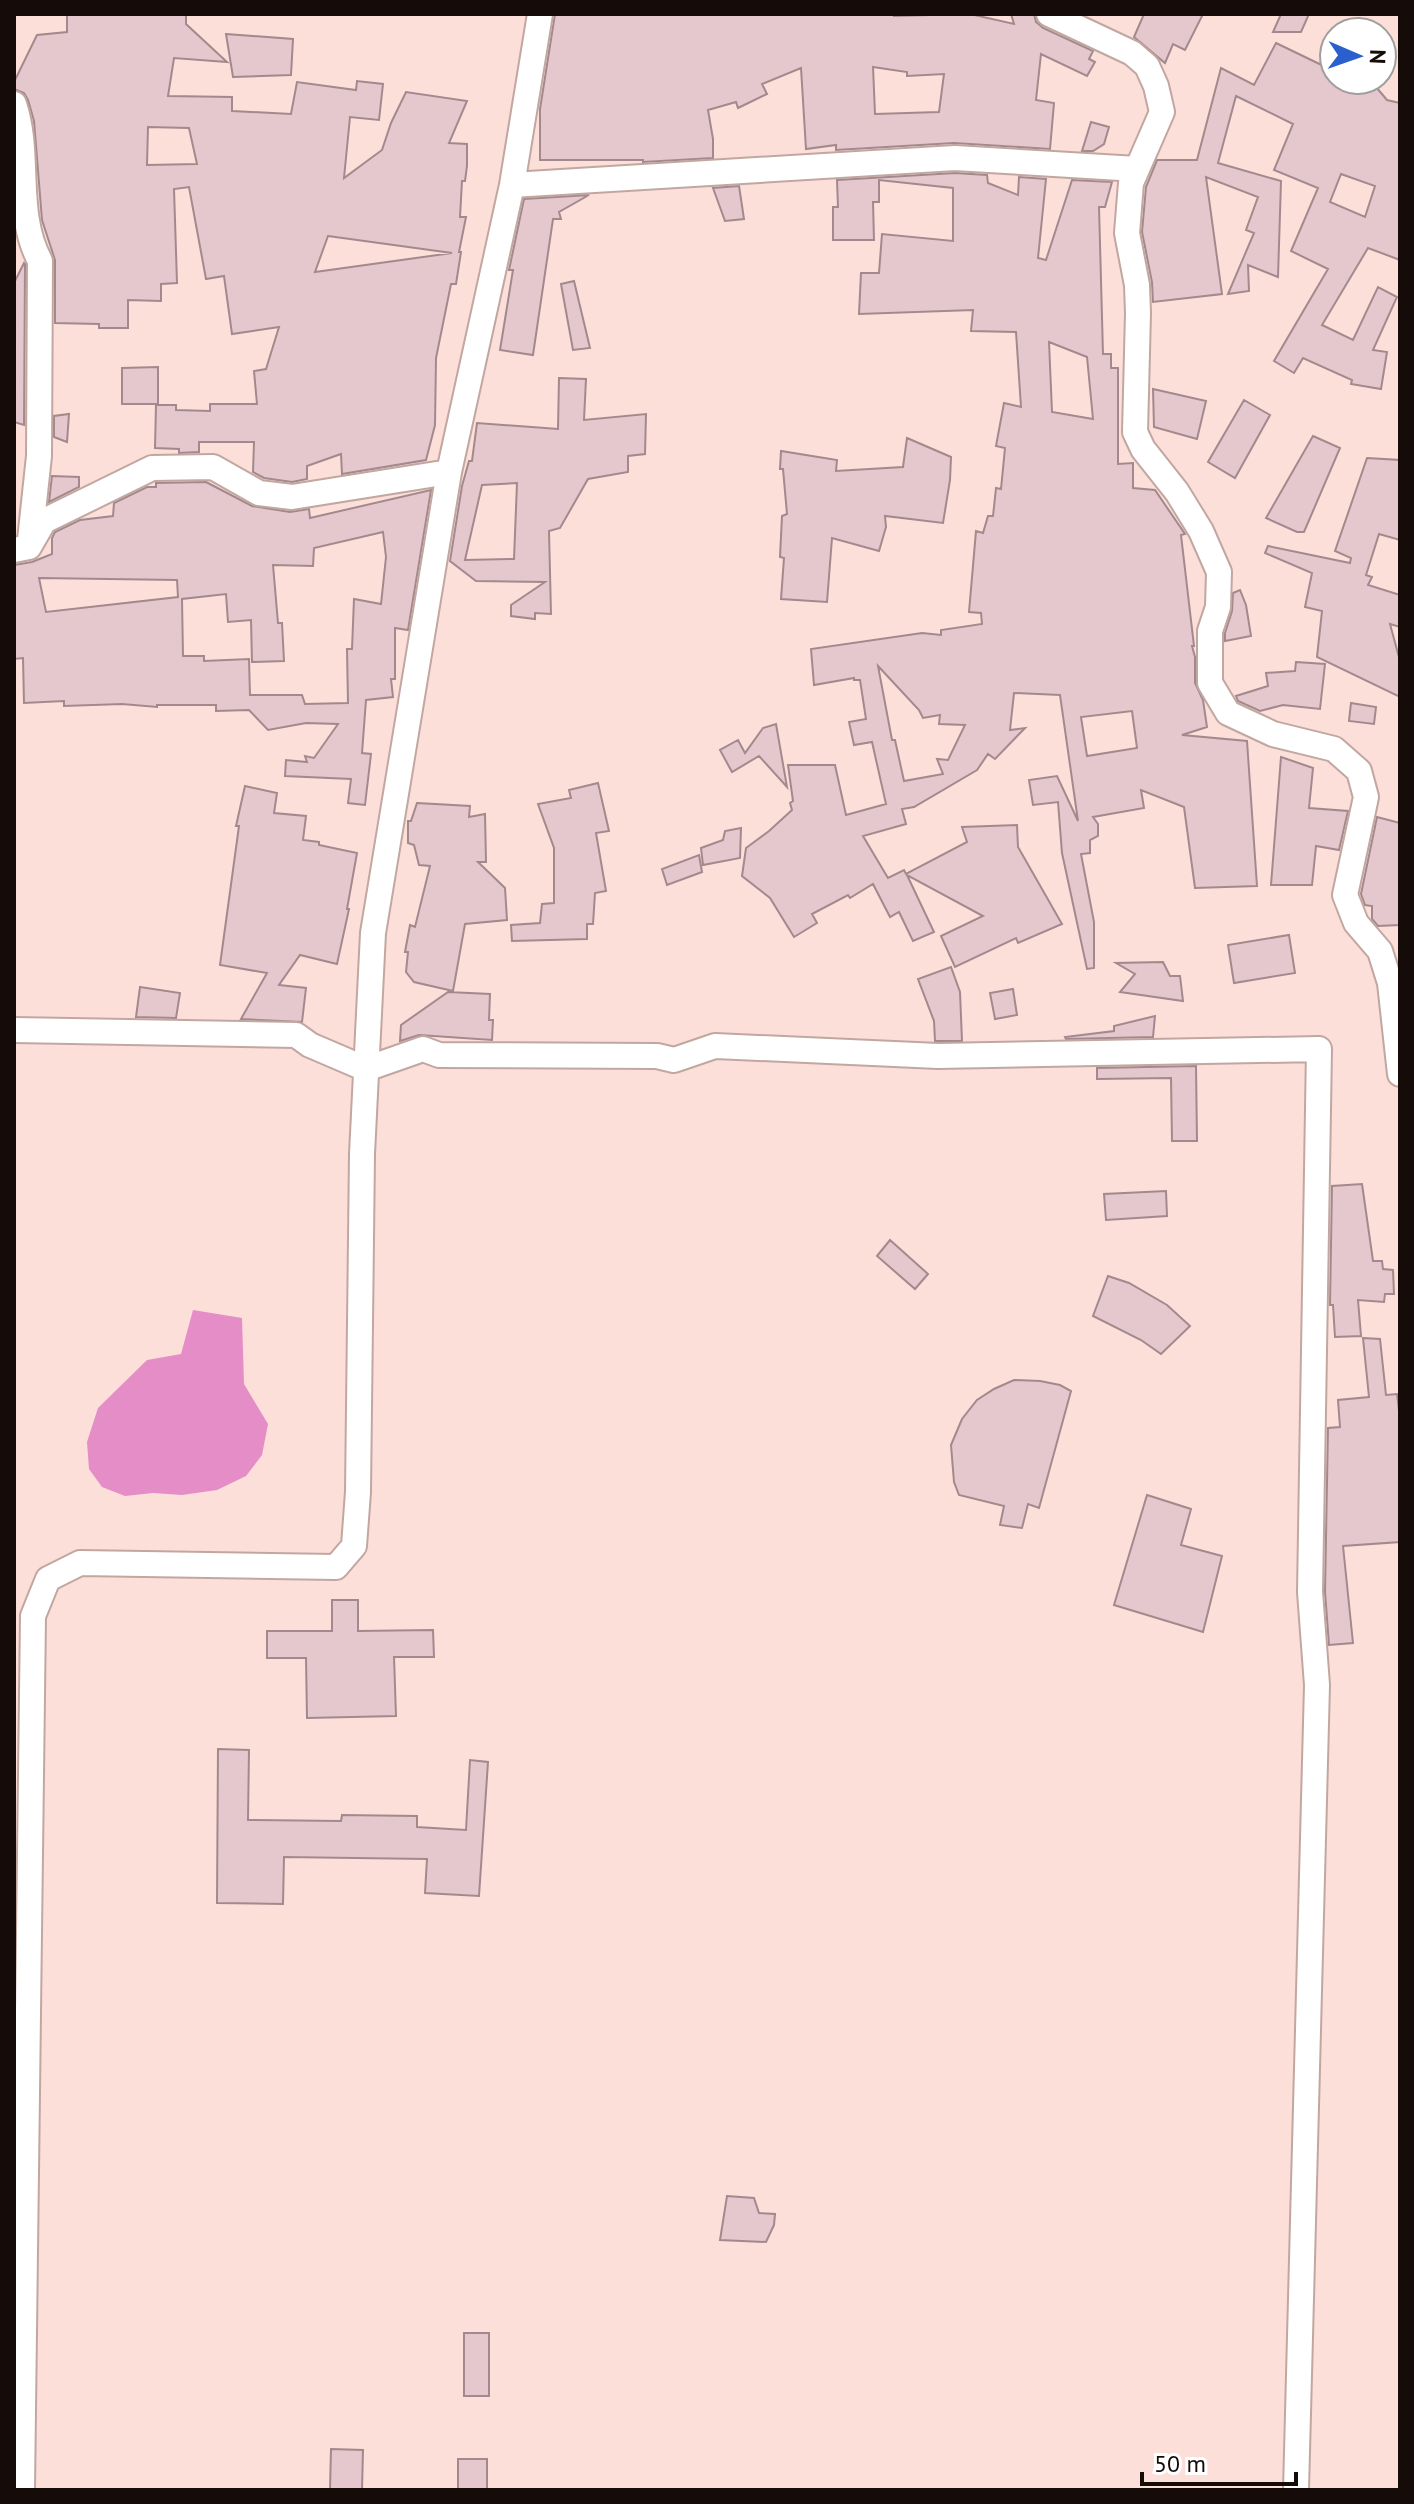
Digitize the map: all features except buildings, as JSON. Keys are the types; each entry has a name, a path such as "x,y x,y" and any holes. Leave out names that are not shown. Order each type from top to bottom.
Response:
{"street":[{"path":"22,2490 33,1616 48,1579 80,1563 336,1567 354,1546 358,1492 362,1154 373,933 449,472 512,185 540,14"},
{"path":"1049,14 1132,53 1147,66 1156,86 1162,112 1131,183 1127,233 1137,285 1135,432 1143,449 1177,492 1201,531 1219,572 1218,607 1210,631 1210,683 1228,713 1273,734 1334,749 1359,771 1366,797 1345,895 1356,923 1380,951 1387,972 1400,1074"},
{"path":"14,104 21,124 24,191 31,243 40,261 39,456 22,548"},
{"path":"512,185 955,158 1137,169"},
{"path":"22,548 44,521 152,468 213,467 259,493 292,497 449,472"},
{"path":"14,1030 296,1035 310,1045 366,1069 423,1049 439,1055 657,1056 674,1060 715,1046 938,1056 1319,1049 1310,1592 1317,1685 1296,2490"}],"shaded area":[{"path":"193,1310 242,1318 244,1384 268,1424 262,1455 246,1476 217,1490 182,1495 153,1493 125,1496 102,1487 89,1469 87,1442 98,1408 147,1360 181,1354"}]}
